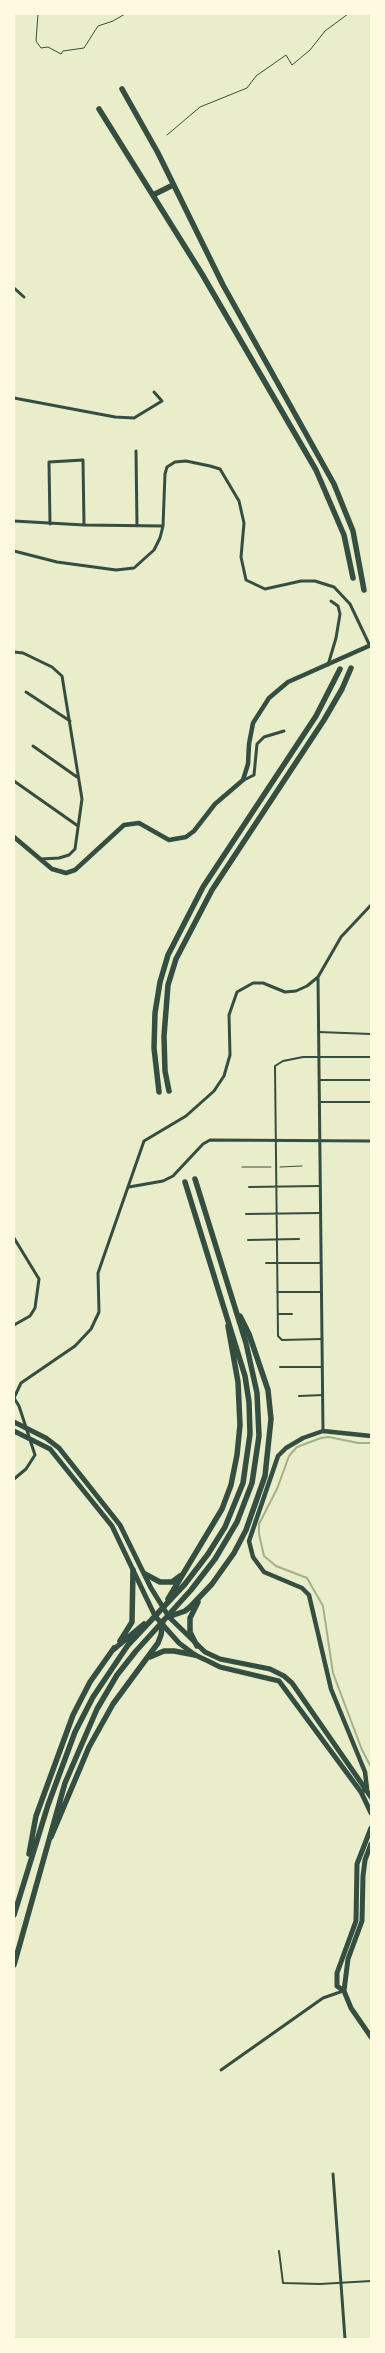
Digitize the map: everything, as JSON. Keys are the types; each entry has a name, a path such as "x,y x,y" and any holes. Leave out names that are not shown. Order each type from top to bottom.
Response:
{"highway":[{"path":"122,89 213,265 334,484 353,531 364,590"},
{"path":"100,109 202,274 326,489 344,535 353,578"},
{"path":"153,195 173,185"},
{"path":"169,1091 165,1071 164,1036 168,985 176,959 212,890 324,720 342,689 351,668"},
{"path":"159,1092 154,1035 160,982 168,955 203,887 316,716 340,669"},
{"path":"14,1965 64,1783 91,1723 117,1675 191,1590 215,1559 237,1522 248,1495 259,1436 257,1393 246,1343 195,1179"},
{"path":"14,1915 48,1804 75,1732 110,1669 128,1646 185,1584 208,1554 224,1527 243,1483 250,1434 249,1402 245,1376 185,1182"},
{"path":"198,1646 190,1632 190,1618 197,1603 212,1584 246,1530 265,1476 271,1419 268,1390 249,1334 232,1301"},
{"path":"45,1851 89,1747 113,1704 150,1657 161,1635 163,1626 162,1608 222,1509 231,1485 237,1456 240,1425 238,1382 224,1306"},
{"path":"145,1574 152,1579 172,1582 182,1574 190,1562"},
{"path":"24,1878 36,1816 73,1715 90,1682 127,1632 132,1622 133,1570"},
{"path":"113,1650 155,1616 169,1618 185,1612 212,1584"},
{"path":"150,1657 174,1651 195,1655"}],"main road":[{"path":"14,1422 46,1438 59,1448 120,1525 162,1608 169,1618 198,1646 220,1659 270,1670 284,1676 292,1683 369,1789 371,1797"},
{"path":"14,1431 50,1449 112,1526 155,1616 163,1626 195,1655 220,1667 279,1681 361,1792 371,1813"},
{"path":"344,1991 337,1986 337,1973 356,1921 357,1864 371,1828"},
{"path":"371,1844 365,1860 363,1876 362,1921 348,1959 344,1991 351,2008 371,2037"}],"street":[{"path":"14,288 24,297"},
{"path":"14,398 115,417 134,418 162,401 154,392"},
{"path":"136,451 137,526"},
{"path":"50,524 49,462 83,460 84,525"},
{"path":"14,551 57,562 116,570 134,568 154,550 163,526 165,474 167,467 175,462 186,461 220,469 239,501 242,513 244,523 241,557 246,580 265,589 301,581 315,581 334,587 350,604 371,646 288,682 276,691 263,705 252,728 248,764 243,780"},
{"path":"14,521 50,524 163,526"},
{"path":"328,665 336,638 340,614 338,606 331,601"},
{"path":"14,652 23,653 52,668 62,676 71,722 82,799 75,849 69,855 40,860"},
{"path":"26,692 71,722"},
{"path":"14,837 52,869 66,873 75,870 119,829 131,823 145,825 169,840 186,836 194,831 215,804 243,780 254,775 257,744 264,737 284,731"},
{"path":"33,746 78,778"},
{"path":"14,781 78,826"},
{"path":"14,1479 33,1461 34,1448 20,1406 14,1398 21,1383 75,1346 91,1329 99,1312 98,1273 144,1141 186,1116 214,1091 224,1076 230,1055 229,1015 237,992 247,985 260,982 280,991 296,992 307,986 318,977 341,937 371,905"},
{"path":"318,977 323,1431"},
{"path":"129,1187 163,1181 172,1176 203,1144 210,1140 371,1141"},
{"path":"14,1238 39,1279 35,1308 30,1316 14,1325"},
{"path":"361,1792 369,1789 365,1772 332,1690 309,1595 302,1588 264,1572 257,1565 250,1549 250,1534 270,1486 278,1456 292,1443 323,1431 371,1436"},
{"path":"221,2070 323,1998 344,1991"},
{"path":"333,2174 345,2339"}],"lane":[{"path":"319,1032 371,1034"},
{"path":"322,1339 279,1338 276,1240 275,1066 284,1060 302,1057 371,1057"},
{"path":"319,1080 371,1080"},
{"path":"319,1102 371,1102"},
{"path":"250,1187 320,1186"},
{"path":"246,1214 320,1213"},
{"path":"248,1240 299,1240"},
{"path":"266,1263 321,1263"},
{"path":"277,1292 321,1292"},
{"path":"278,1314 292,1314"},
{"path":"280,1367 322,1367"},
{"path":"300,1396 322,1395"},
{"path":"279,2251 283,2282 341,2283 371,2281"}],"path":[{"path":"38,14 36,41 41,48 48,47 61,54 63,51 84,48 98,26 113,21 125,14"},
{"path":"167,135 200,107 247,88 256,76 286,55 292,65 310,50 325,31 348,14"}],"waterway":[{"path":"371,1443 358,1443 329,1437 297,1447 289,1456 277,1489 259,1524 259,1534 264,1556 276,1566 307,1578 323,1606 333,1673 362,1750 371,1767"}]}
